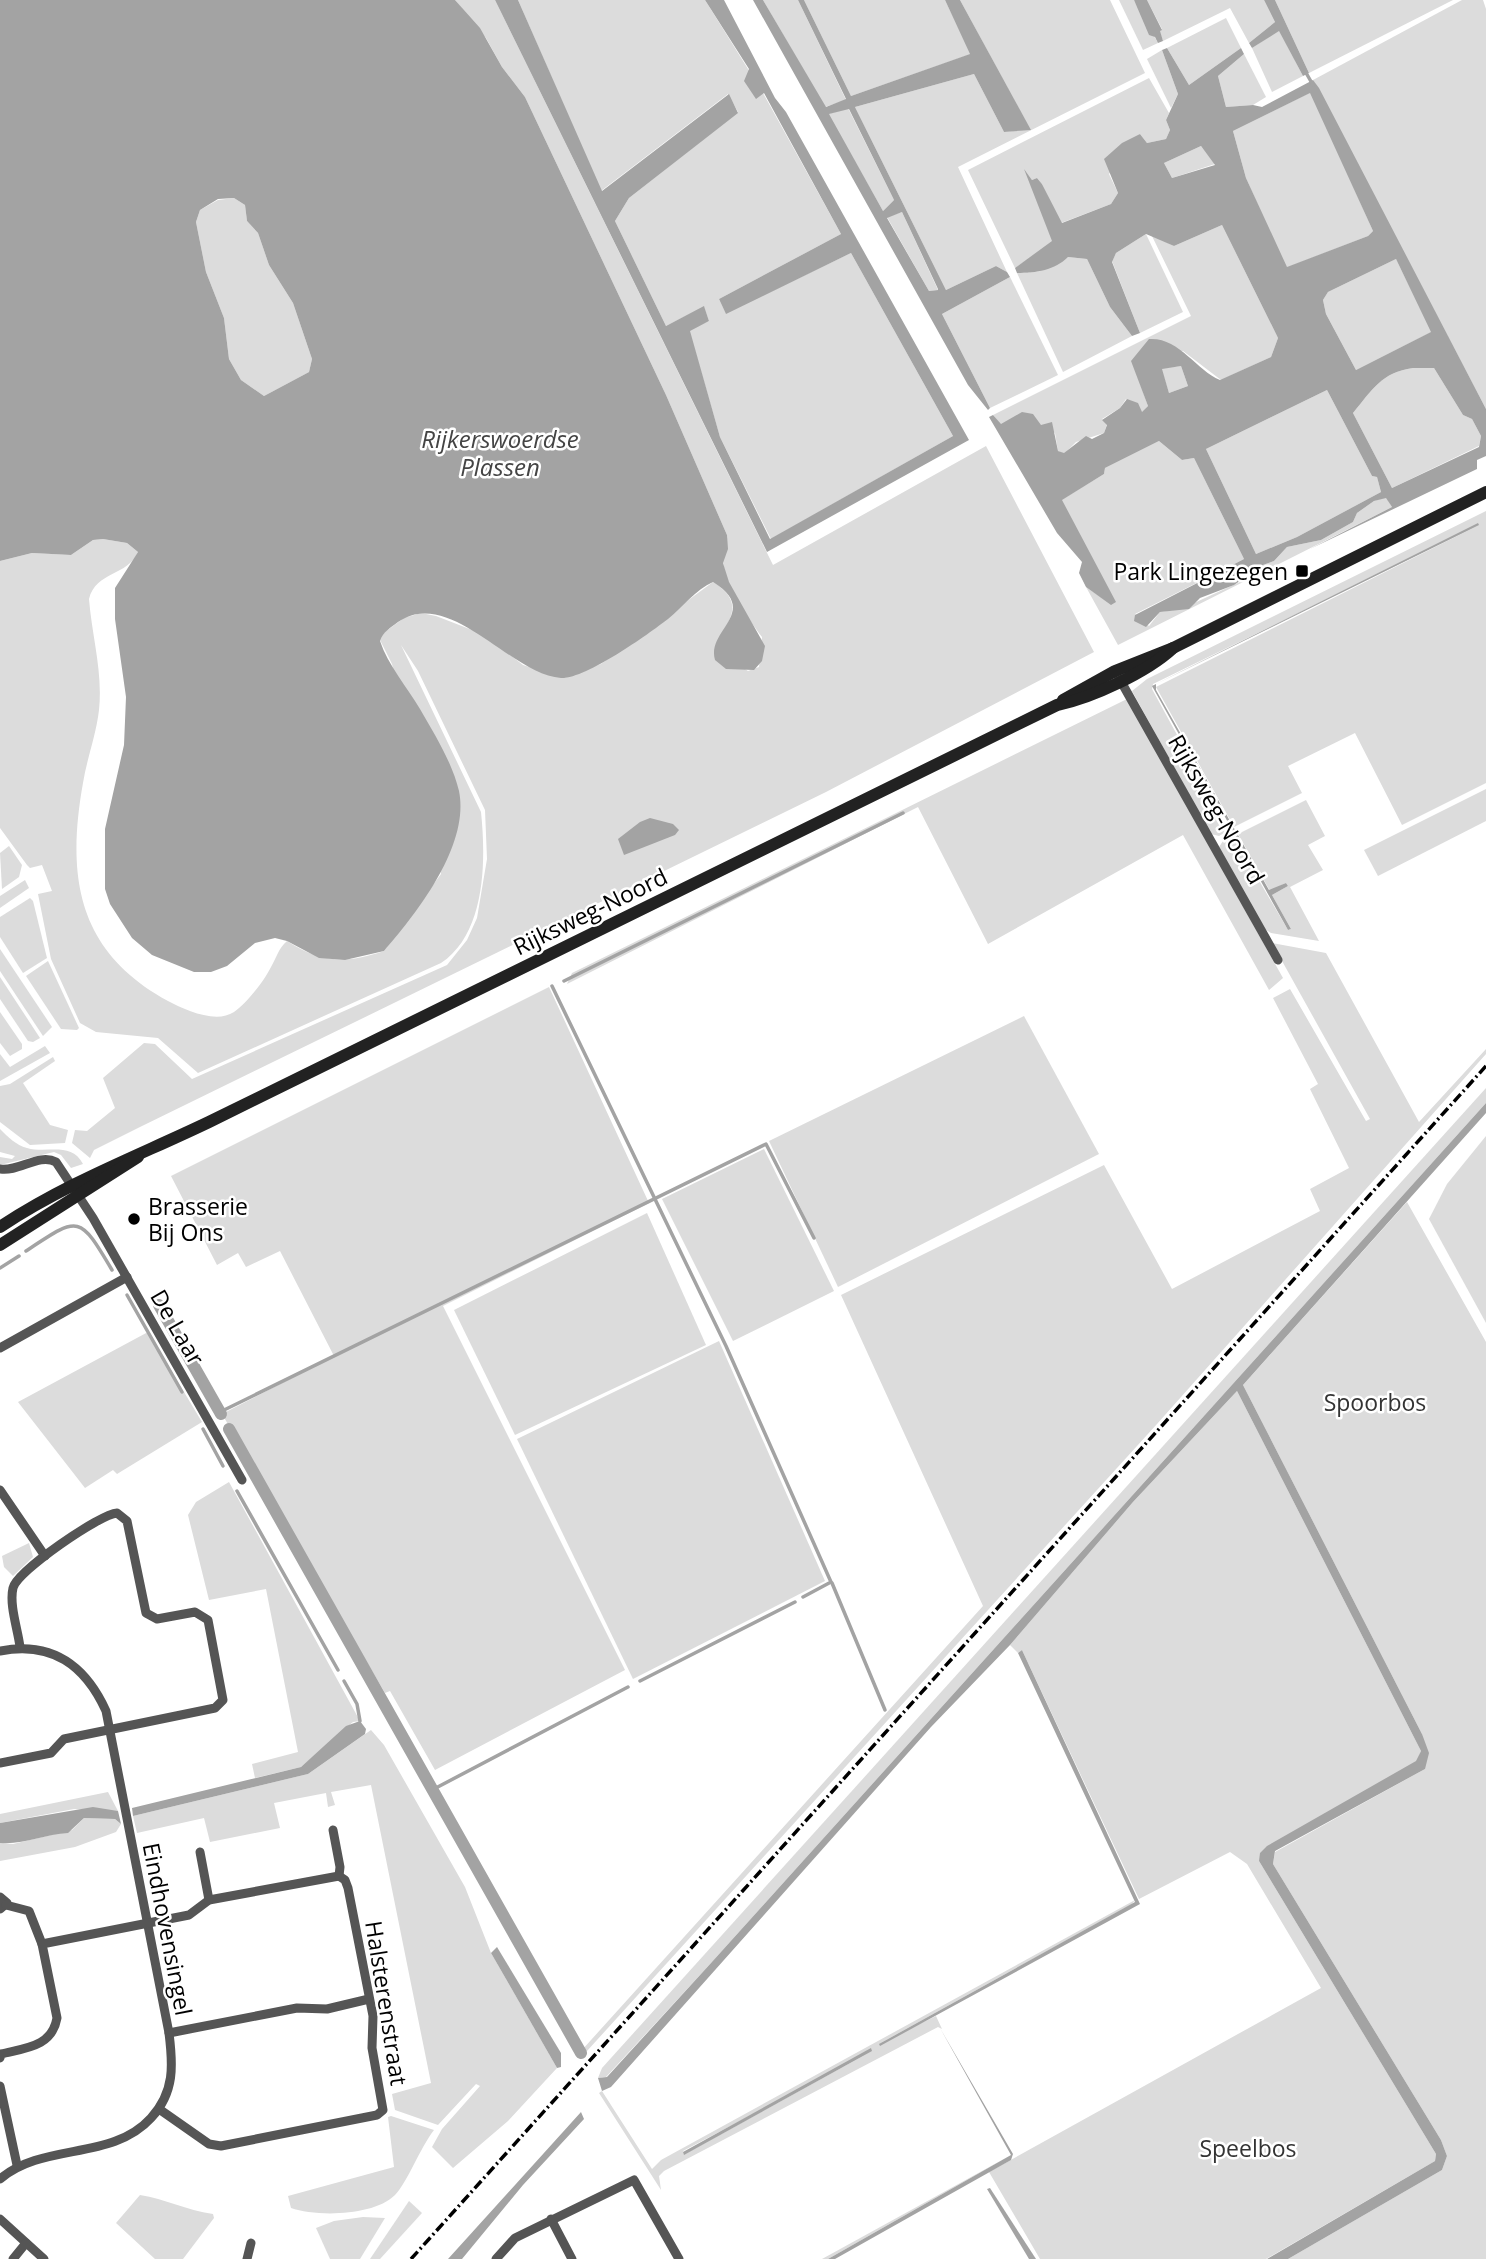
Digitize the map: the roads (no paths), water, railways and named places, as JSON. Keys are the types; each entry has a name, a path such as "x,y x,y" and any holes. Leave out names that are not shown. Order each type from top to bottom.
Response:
{"main road":[{"name":"Rijksweg-Noord","path":"73,1190 122,1159 141,1155 1057,705 1072,702 1117,675 1163,657 1173,648 1486,492"},
{"path":"0,1227 73,1190"},
{"path":"0,1245 73,1190"}],"street":[{"name":"Rijksweg-Noord","path":"1117,675 1278,960"},
{"name":"De Laar","path":"0,1169 8,1171 52,1159 127,1277 242,1480"},
{"path":"0,1348 127,1277"},
{"path":"0,1490 45,1556"},
{"path":"0,1763 51,1752 65,1739 219,1705 223,1697 208,1620 195,1612 157,1619 146,1613 127,1521 120,1514 113,1513 45,1556 18,1577 13,1588 20,1647"},
{"name":"Eindhovensingel","path":"0,1651 20,1647 69,1661 97,1693 106,1712 174,2069 168,2095 159,2109 133,2135 17,2165 0,2179"},
{"name":"Halsterenstraat","path":"159,2109 208,2144 221,2146 377,2115 384,2104 372,2048 373,2017 348,1888 345,1880 339,1876 340,1867 332,1830"},
{"path":"200,1852 209,1900"},
{"path":"43,1944 189,1915 209,1900 339,1876"},
{"path":"0,2055 38,2046 56,2026 57,2018 43,1944 29,1911 2,1904"},
{"path":"169,2033 297,2008 327,2009 369,1999"},
{"path":"0,2086 17,2165"},
{"path":"496,2259 515,2238 634,2180 679,2259"},
{"path":"0,2219 44,2259"},
{"path":"551,2219 572,2259"},
{"path":"247,2259 251,2243"},
{"path":"13,2259 26,2244"}],"water":[{"name":"Rijkerswoerdse Plassen","path":"0,0 455,0 480,28 502,67 525,97 666,395 727,535 728,549 723,563 729,582 765,646 762,661 754,670 726,669 715,660 714,649 729,621 732,603 726,593 713,582 695,594 668,619 616,655 585,671 561,678 542,673 522,663 459,623 438,615 418,614 398,622 380,641 383,650 442,749 459,791 457,833 438,877 411,918 384,951 345,960 319,958 287,941 275,938 255,943 227,966 211,972 194,972 152,955 132,938 110,904 105,889 105,829 124,745 126,697 115,619 115,588 138,552 127,543 103,539 93,540 71,555 32,553 0,561","holes":["234,198 245,205 247,221 258,233 269,265 293,303 312,359 309,372 264,396 241,380 229,359 224,318 206,272 196,222 200,210 218,199"]},
{"path":"495,0 518,0 602,191 729,94 738,113 629,198 615,221 666,326 704,306 709,321 690,331 720,437 770,539 953,436 851,253 726,314 719,299 841,234 764,93 756,99 744,81 749,69 705,0 724,0 775,98 786,112 969,440 767,552"},
{"path":"753,0 763,0 826,107 846,99 798,0 804,0 851,96 970,54 945,0 960,0 1031,130 1004,132 974,74 855,107 946,290 996,266 1010,277 942,314 990,408 988,410 968,385","holes":["849,109 894,200 883,211 829,114","902,212 938,289 938,290 929,291 887,218"]},
{"path":"1134,0 1147,0 1162,30 1163,41 1158,43 1155,37 1149,35"},
{"path":"1264,0 1275,0 1309,73 1303,76 1279,31 1252,48 1249,43 1275,22"},
{"path":"1167,48 1189,85 1241,48 1244,54 1218,76 1226,107 1262,107 1313,80 1486,409 1486,456 1477,460 1477,469 1310,549 1392,507 1386,498 1374,501 1357,513 1353,522 1321,540 1287,547 1274,561 1263,565 1234,585 1200,598 1189,609 1160,612 1146,627 1134,621 1135,615 1244,559 1194,458 1182,460 1159,441 1105,468 1104,474 1062,500 1116,602 1111,605 1086,587 1079,573 1082,562 1057,533 989,417 993,415 1001,424 1022,412 1033,414 1041,425 1052,422 1058,451 1064,453 1086,436 1092,439 1104,433 1107,425 1102,420 1120,408 1127,399 1138,403 1142,412 1148,406 1131,361 1149,339 1160,340 1178,348 1220,380 1271,357 1278,338 1222,225 1174,246 1146,234 1116,253 1112,262 1140,333 1132,336 1110,307 1087,259 1068,257 1051,268 1031,272 1017,273 1015,268 1052,241 1024,169 1032,180 1037,178 1042,184 1062,223 1111,204 1118,193 1104,159 1122,143 1140,134 1147,143 1166,139 1170,130 1166,120 1178,94 1162,50","holes":["1310,93 1373,231 1368,236 1287,267 1246,178 1233,131","1201,146 1215,165 1172,178 1164,163","1396,259 1431,332 1356,370 1326,314 1323,300 1328,292","1181,366 1188,386 1169,393 1162,369","1413,368 1434,368 1463,415 1472,419 1481,436 1479,447 1392,488 1353,413 1378,383 1393,373","1327,390 1372,476 1377,477 1381,492 1297,537 1256,554 1206,449"]},
{"path":"1478,523 1479,525 1156,684"},
{"path":"1156,684 1156,690 1269,890 1286,883 1288,886 1272,895 1291,929 1288,930 1152,686"},
{"path":"650,818 673,824 679,830 675,835 624,855 618,839 640,822"},
{"path":"1486,1103 1486,1113 1243,1385 1422,1734 1429,1753 1425,1769 1275,1851 1273,1864 1441,2140 1447,2156 1442,2170 1288,2259 1267,2259 1435,2161 1436,2154 1259,1861 1260,1853 1267,1846 1416,1761 1421,1751 1237,1391 1133,1502 1010,1645 931,1727 611,2087 602,2091 598,2078 607,2077 711,1963"},
{"path":"1022,1650 1140,1904 880,2046 879,2044 1135,1902 1018,1653"},
{"path":"360,1721 366,1729 365,1734 308,1774 133,1816 132,1808 301,1767 346,1726"},
{"path":"93,1807 118,1811 121,1824 115,1819 84,1818 68,1833 0,1843 0,1823"},
{"path":"497,1947 561,2053 561,2067 557,2068 491,1953"},
{"path":"940,2028 1013,2154 1011,2160 835,2259 828,2259 1011,2155"},
{"path":"871,2048 872,2051 684,2155 683,2152"},
{"path":"581,2112 584,2119 523,2185 462,2259 448,2259"},
{"path":"990,2188 1036,2259 1029,2259 987,2189"}],"waterway":[{"path":"1305,71 1313,85"},
{"path":"564,981 903,813"},
{"path":"552,986 726,1346 831,1582 803,1597"},
{"path":"220,1412 766,1144 814,1238"},
{"path":"26,1251 57,1231 77,1226 92,1238 112,1270"},
{"path":"0,1268 19,1256"},
{"path":"127,1295 182,1392"},
{"path":"159,1305 221,1414"},
{"path":"203,1429 223,1466"},
{"path":"229,1429 581,2053"},
{"path":"237,1491 338,1670"},
{"path":"832,1583 885,1710"},
{"path":"640,1681 795,1602"},
{"path":"344,1681 357,1704 360,1721"},
{"path":"432,1790 628,1687"}],"railway":[{"path":"411,2259 1486,1066"}],"place":[{"name":"Park Lingezegen","path":"1302,571"},
{"name":"Brasserie Bij Ons","path":"134,1219"}],"park label":[{"name":"Spoorbos","path":"1375,1402"},
{"name":"Speelbos","path":"1248,2148"}]}
